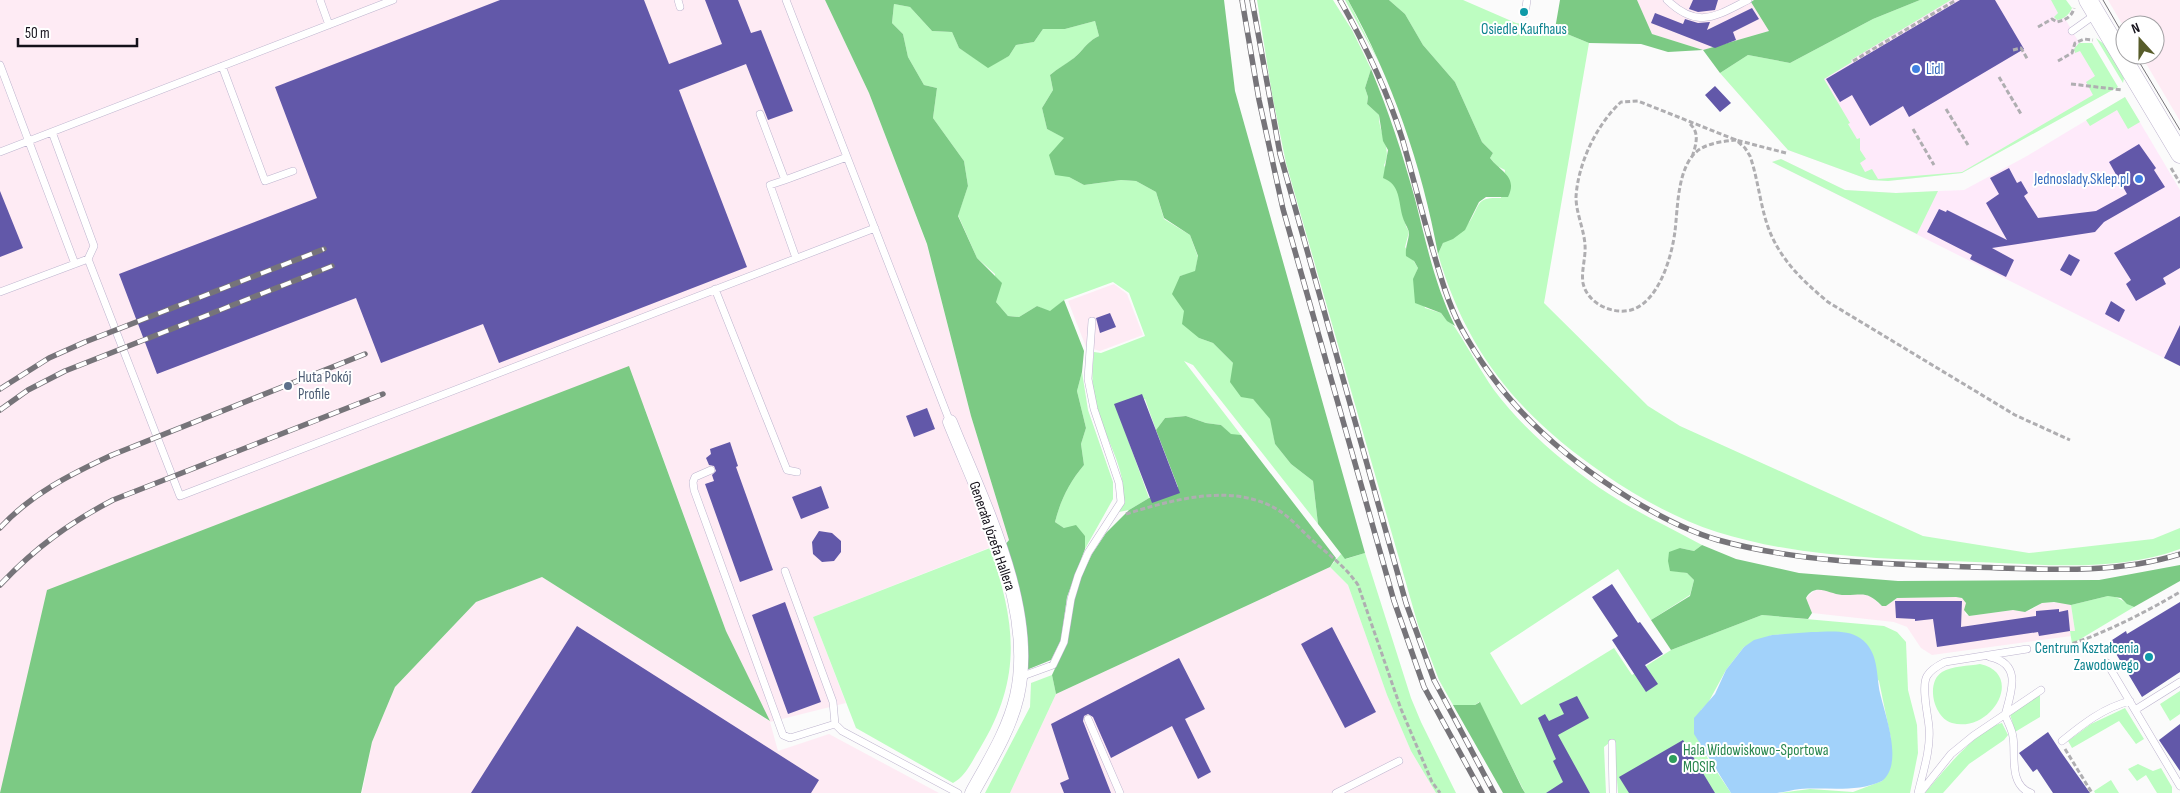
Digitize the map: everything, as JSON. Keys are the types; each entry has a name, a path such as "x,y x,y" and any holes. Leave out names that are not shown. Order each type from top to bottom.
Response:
{"street":[{"path":"2086,7 2180,154"},
{"name":"Generała Józefa Hallera","path":"950,422 991,526 1012,586 1019,627 1018,695 1006,729 972,793"}],"lane":[{"path":"320,0 329,25"},
{"path":"0,152 393,0"},
{"path":"786,0 950,422"},
{"path":"1525,14 1527,0"},
{"path":"1667,0 1689,16 1702,18 1722,15 1748,0"},
{"path":"2072,31 2086,7"},
{"path":"0,65 75,264"},
{"path":"222,66 265,181 293,171"},
{"path":"760,114 785,180"},
{"path":"0,292 88,259 94,246 52,132"},
{"path":"796,258 770,185 848,157"},
{"path":"88,259 180,496 875,228"},
{"path":"715,289 787,470 797,472"},
{"path":"1019,678 1053,665 1064,642 1070,600 1078,576 1088,554 1121,502 1119,482 1094,409 1088,379 1092,322"},
{"path":"711,470 695,477 693,482 694,490 783,735 790,738 835,724"},
{"path":"785,571 833,702 835,724 842,731 958,793"},
{"path":"1919,793 1928,750 1930,729 1924,684 1927,676 1938,665 1945,662 2027,650"},
{"path":"1985,656 2003,662 2011,676 2013,692 2005,715 2013,736 2015,771 2021,785 2031,793"},
{"path":"2108,663 2180,786"},
{"path":"2134,710 2180,682"},
{"path":"1919,793 1951,754 2041,690"},
{"path":"2062,741 2093,716 2116,705 2130,701"},
{"path":"1088,720 1120,793"},
{"path":"1612,743 1613,793"},
{"path":"1336,793 1399,761"}],"path":[{"path":"1853,61 1956,0"},
{"path":"2038,27 2052,19 2057,22 2064,21 2086,7"},
{"path":"2058,61 2072,53 2072,45 2080,40 2094,40"},
{"path":"2013,50 2021,48 2028,60"},
{"path":"1999,77 2021,114"},
{"path":"2071,84 2123,90"},
{"path":"1688,121 1695,128 1697,136 1677,196 1675,231 1671,250 1654,291 1645,302 1632,310 1617,311 1604,308 1586,293 1583,282 1585,244 1576,197 1581,172 1603,122 1621,102 1631,100 1658,108 1736,140 1786,154"},
{"path":"1946,109 1968,145"},
{"path":"1913,129 1934,165"},
{"path":"1691,158 1699,150 1709,145 1736,140"},
{"path":"1736,140 1745,148 1750,156 1768,227 1776,245 1801,279 1828,302 2015,415 2070,440"},
{"path":"1111,518 1164,503 1208,496 1243,496 1278,510 1351,574 1358,585 1401,709 1432,782 1440,793"},
{"path":"2027,650 2048,651 2073,645 2180,592"},
{"path":"2062,741 2061,744 2092,793"}],"shaded area":[{"name":"Huta Pokój Profile","path":"0,0 825,0 869,93 927,245 971,416 1009,540 813,617 846,703 770,722 778,751 829,734 939,793 362,793 372,742 395,687 476,602 542,577 769,721 726,631 644,406 0,793"},
{"path":"1637,0 1750,0 1769,31 1703,50 1652,34"},
{"path":"1920,0 2054,0 2108,92 1962,173 1888,181 1870,180 1788,150 1720,73 1790,63"},
{"path":"2108,0 2180,0 2180,121 2147,65 2165,65 2165,15 2117,15"},
{"path":"2125,97 2180,190 2180,366 1772,162 1781,159 1845,190 1896,193 1964,190 2027,156"},
{"path":"1114,284 1127,294 1143,335 1100,351 1086,347 1068,301"},
{"path":"1330,567 1348,585 1387,695 1411,751 1436,793 1010,793 1056,694"},
{"path":"1820,589 1847,595 1861,593 1869,595 1882,606 1886,606 1897,598 1962,598 1966,603 1965,614 1969,616 2013,610 2029,611 2042,603 2062,602 2071,605 2075,631 2070,632 2071,636 1932,655 1921,648 1907,627 1894,622 1812,613 1806,598 1814,591"}],"green space":[{"path":"825,0 1224,0 1235,91 1365,553 1345,559 1318,524 1313,481 1291,464 1275,444 1270,419 1253,399 1241,397 1230,382 1233,363 1213,343 1199,338 1182,324 1184,311 1172,294 1180,276 1195,271 1198,256 1190,235 1164,218 1156,192 1136,181 1121,180 1084,185 1069,177 1055,175 1049,155 1064,138 1047,129 1042,108 1053,90 1050,75 1074,58 1099,36 1095,21 1065,29 1043,29 1034,42 1016,45 1009,56 988,68 959,48 952,32 932,31 910,7 894,4 892,23 903,34 908,57 924,85 937,88 933,118 964,161 968,186 958,216 977,258 1002,283 996,302 1008,316 1019,317 1037,306 1050,311 1064,300 1084,351 1082,372 1077,391 1086,428 1081,444 1084,465 1066,492 1055,522 1064,528 1076,525 1085,536 1085,549 1067,597 1061,640 1051,660 1024,671 1004,546 1009,540 971,416 927,244 869,93"},
{"path":"1257,0 1333,0 1352,30 1371,69 1365,88 1368,97 1367,104 1379,115 1387,153 1384,165 1399,194 1406,227 1409,232 1405,247 1418,268 1414,279 1425,308 1441,313 1455,327 1494,390 1547,447 1578,472 1620,501 1702,545 1694,551 1680,548 1670,570 1687,573 1694,580 1690,595 1651,620 1618,569 1490,653 1521,705 1614,648 1632,675 1671,650 1762,615 1884,626 1897,632 1906,642 1908,690 1917,725 1918,753 1910,793 1779,793 1810,789 1853,792 1882,781 1890,769 1891,739 1879,681 1841,632 1772,635 1744,647 1726,670 1708,703 1701,710 1701,748 1731,793 1618,793 1614,739 1604,747 1606,793 1525,793 1479,702 1475,705 1453,705 1439,680 1418,625 1286,163 1272,94"},
{"path":"1345,0 1348,0 1382,68"},
{"path":"1348,0 1389,0 1405,14 1423,45 1455,82 1482,142 1493,153 1490,158 1510,180 1511,190 1508,197 1486,197 1479,202 1465,230 1453,239 1443,243 1438,254 1423,188 1404,124 1364,30"},
{"path":"1389,0 1463,0 1516,23 1555,29 1589,43 1544,303 1648,406 1680,426 1923,536 2029,553 2153,539 2180,528 2180,549 2155,557 2130,561 2078,565 1910,560 1812,552 1748,541 1702,527 1659,507 1604,474 1574,452 1522,405 1500,380 1464,322 1450,290 1438,254 1443,243 1464,229 1480,202 1487,199 1501,198 1505,170 1497,166 1490,158 1493,153 1482,142 1455,82 1423,45 1405,14"},
{"path":"1560,0 1637,0 1652,34 1703,50 1668,52 1641,44 1589,43 1555,29"},
{"path":"1754,0 1920,0 1873,19 1790,63 1748,55 1720,73 1703,50 1769,31 1751,2"},
{"path":"1920,0 1951,0 1851,60 1852,62 1824,79 1850,123 1848,124 1857,139 1860,138 1860,150 1866,159 1860,163 1865,172 1872,169 1878,179 1962,172 2093,95 2086,82 2095,76 2080,51 2075,53 2074,49 2079,43 2092,43 2118,87 1962,173 1888,181 1870,180 1788,150 1720,73 1748,55 1790,63 1873,19"},
{"path":"2051,0 2066,0 2072,8 2066,16 2057,20 2054,17 2058,13"},
{"path":"894,4 910,7 932,31 952,32 959,48 988,67 1009,56 1016,45 1034,42 1043,29 1065,29 1095,21 1099,36 1091,41 1078,55 1050,75 1053,90 1042,108 1047,129 1065,138 1069,177 1084,185 1121,180 1136,181 1156,192 1164,219 1190,235 1198,257 1195,272 1180,276 1184,311 1199,338 1213,343 1233,363 1253,399 1271,419 1275,444 1291,464 1313,481 1318,524 1193,365 1184,361 1241,435 1231,435 1221,425 1206,423 1186,416 1165,418 1156,430 1145,399 1117,409 1149,498 1129,510 1119,512 1123,499 1121,473 1097,409 1093,387 1093,367 1094,352 1101,353 1145,336 1129,293 1113,282 1064,300 1050,312 1037,306 1019,317 1008,316 996,302 995,274 977,258 958,215 968,186 964,161 933,118 937,88 924,85 908,57 903,34 892,23"},
{"path":"2096,38 2105,45 2124,78 2123,83"},
{"path":"1371,69 1401,150 1436,280 1455,326 1447,321 1441,313 1415,303 1413,279 1418,268 1414,261 1406,256 1409,232 1403,218 1398,194 1393,185 1383,178 1388,150 1383,141 1379,115 1367,104 1368,97 1365,88"},
{"path":"2125,97 2140,122 2128,129 2117,110 2090,126 2086,120"},
{"path":"1781,159 1845,190 1896,193 1938,191 1917,234 1772,162"},
{"path":"629,366 726,631 770,721 542,577 476,602 395,687 372,742 361,793 0,793 47,590"},
{"path":"1082,372 1088,410 1113,482 1113,499 1085,549 1085,536 1064,528 1055,522 1066,492 1084,465 1081,444 1086,428 1077,391"},
{"path":"1186,416 1206,423 1221,425 1231,434 1241,435 1336,558 1330,567 1056,694 1052,675 1067,643 1074,599 1081,577 1092,554 1106,533 1129,510 1149,498 1178,487 1156,430 1165,418"},
{"path":"1702,545 1736,559 1799,573 1898,581 2099,580 2180,565 2180,581 2134,607 2127,604 2121,598 2108,596 2071,605 2054,602 2042,603 2025,612 2013,610 1969,616 1964,610 1966,603 1962,598 1897,598 1886,606 1882,606 1872,597 1863,594 1842,595 1818,590 1810,593 1806,598 1812,613 1808,619 1762,615 1671,650 1651,620 1690,596 1694,580 1687,573 1670,571 1669,552 1680,548 1694,551"},
{"path":"990,548 999,576 1010,626 1009,674 1003,699 993,724 968,768 953,783 856,728 813,617"},
{"path":"1365,553 1411,698 1456,793 1436,793 1411,751 1387,695 1348,585 1330,567 1341,554 1346,559"},
{"path":"2108,596 2119,598 2134,607 2072,644 2070,631 2075,631 2071,605"},
{"path":"1980,664 1994,670 2001,679 2002,690 1998,701 1990,712 1979,720 1966,724 1952,723 1946,720 1936,708 1934,700 1934,684 1937,677 1942,672 1951,668"},
{"path":"1052,675 1056,694 1010,793 985,793 1030,707 1031,683"},
{"path":"2180,691 2180,714 2170,721 2160,704"},
{"path":"2040,695 2040,717 2015,732 2010,714"},
{"path":"1480,702 1525,793 1503,793 1453,705 1475,705"},
{"path":"2125,708 2144,739 2136,744 2119,721 2072,748 2068,741 2091,724"},
{"path":"2002,723 2008,735 2004,740 1969,764 1943,793 1925,793 1971,743 1992,727"},
{"path":"2138,764 2153,771 2161,768 2172,787 2172,793 2157,793 2146,775 2137,781 2128,769"},
{"path":"2111,780 2119,793 2095,793 2094,791"}],"water":[{"path":"1812,632 1849,633 1860,638 1871,649 1876,663 1880,693 1891,739 1892,763 1888,773 1882,781 1862,787 1800,789 1777,793 1731,793 1694,734 1694,718 1715,694 1726,670 1744,647 1754,640 1772,635"}],"building":[{"path":"500,0 644,0 669,64 722,44 705,0 738,0 751,33 761,30 793,111 768,120 746,64 679,90 747,267 499,363 483,324 381,363 356,298 157,374 119,274 317,198 275,87"},
{"path":"1693,0 1718,0 1715,10 1698,12 1689,9"},
{"name":"Lidl","path":"1960,0 1995,0 2024,49 1909,117 1903,106 1870,126 1852,95 1840,102 1826,79"},
{"path":"1752,8 1759,19 1733,32 1736,40 1715,48 1651,23 1655,13 1683,24 1685,19 1698,23 1710,22 1707,30"},
{"path":"1715,86 1731,103 1720,112 1705,95"},
{"path":"2139,144 2156,168 2154,170 2165,187 2104,222 2095,232 1992,248 2014,260 2006,277 1970,259 1972,255 1927,232 1939,209 1946,212 1947,210 2007,240 1986,203 1999,194 1990,178 2009,168 2017,183 2021,181 2028,193 2024,196 2038,218 2096,211 2127,194 2109,162"},
{"path":"0,191 23,248 0,257"},
{"path":"2180,216 2180,268 2163,278 2166,284 2136,301 2126,284 2131,280 2114,253"},
{"path":"2069,254 2080,260 2071,276 2060,270"},
{"path":"2111,301 2125,310 2119,322 2105,314"},
{"path":"1110,313 1116,327 1100,333 1096,318"},
{"path":"2180,325 2180,366 2164,358"},
{"path":"1142,394 1180,493 1152,503 1114,404"},
{"path":"927,408 935,429 914,437 906,416"},
{"path":"730,442 738,466 736,467 773,570 740,582 705,484 714,481 712,475 716,471 714,466 709,465 706,458 711,454 710,449"},
{"path":"821,486 829,508 801,519 792,497"},
{"path":"819,531 832,533 841,541 841,552 834,561 822,562 813,554 812,542"},
{"path":"1612,584 1638,623 1640,622 1663,654 1645,665 1658,684 1646,692 1612,640 1618,636 1592,597"},
{"path":"1895,601 1962,601 1961,627 2036,616 2036,611 2059,609 2059,612 2068,610 2070,631 2039,636 2038,632 1937,647 1933,619 1915,621 1915,619 1896,618"},
{"path":"785,602 821,702 788,714 752,615"},
{"name":"Centrum Kształcenia Zawodowego","path":"2180,602 2180,672 2142,697 2109,642 2126,631 2127,634"},
{"path":"577,626 819,780 811,793 471,793"},
{"path":"1332,627 1376,712 1345,728 1301,644"},
{"path":"1179,658 1205,709 1185,719 1211,772 1198,779 1172,726 1111,758 1093,717 1088,714 1084,716 1083,721 1111,793 1064,793 1060,783 1069,779 1051,724"},
{"path":"1577,696 1589,718 1558,735 1590,793 1546,793 1563,782 1553,761 1556,759 1538,718 1545,714 1549,721 1564,714 1559,704"},
{"path":"2180,724 2180,771 2159,740"},
{"path":"2048,732 2090,793 2053,793 2037,769 2033,772 2019,753"},
{"name":"Hala Widowiskowo-Sportowa MOSIR","path":"1683,740 1715,793 1629,793 1619,777"}],"tram line":[{"path":"2103,0 2115,21"},
{"path":"2141,65 2180,130"}],"railway":[{"path":"1242,0 1259,100 1283,209 1394,601 1424,687 1482,793"},
{"path":"1252,0 1280,154 1406,603 1434,680 1494,793"},
{"path":"1340,0 1374,67 1396,120 1440,275 1460,326 1494,379 1533,424 1578,463 1603,481 1661,516 1706,536 1749,548 1812,558 1908,565 2077,569 2129,565 2155,561 2180,554"},
{"path":"0,389 49,358 85,342 324,249"},
{"path":"0,410 28,390 65,371 332,266"},
{"path":"0,528 38,495 67,477 97,462 365,354"},
{"path":"0,585 26,559 53,537 113,500 383,394"}],"place":[{"name":"Osiedle Kaufhaus","path":"1524,12"},
{"name":"Lidl","path":"1916,69"},
{"name":"Jednoslady.Sklep.pl","path":"2139,179"},
{"name":"Huta Pokój Profile","path":"288,386"},
{"name":"Centrum Kształcenia Zawodowego","path":"2149,657"},
{"name":"Hala Widowiskowo-Sportowa MOSIR","path":"1673,759"}]}
